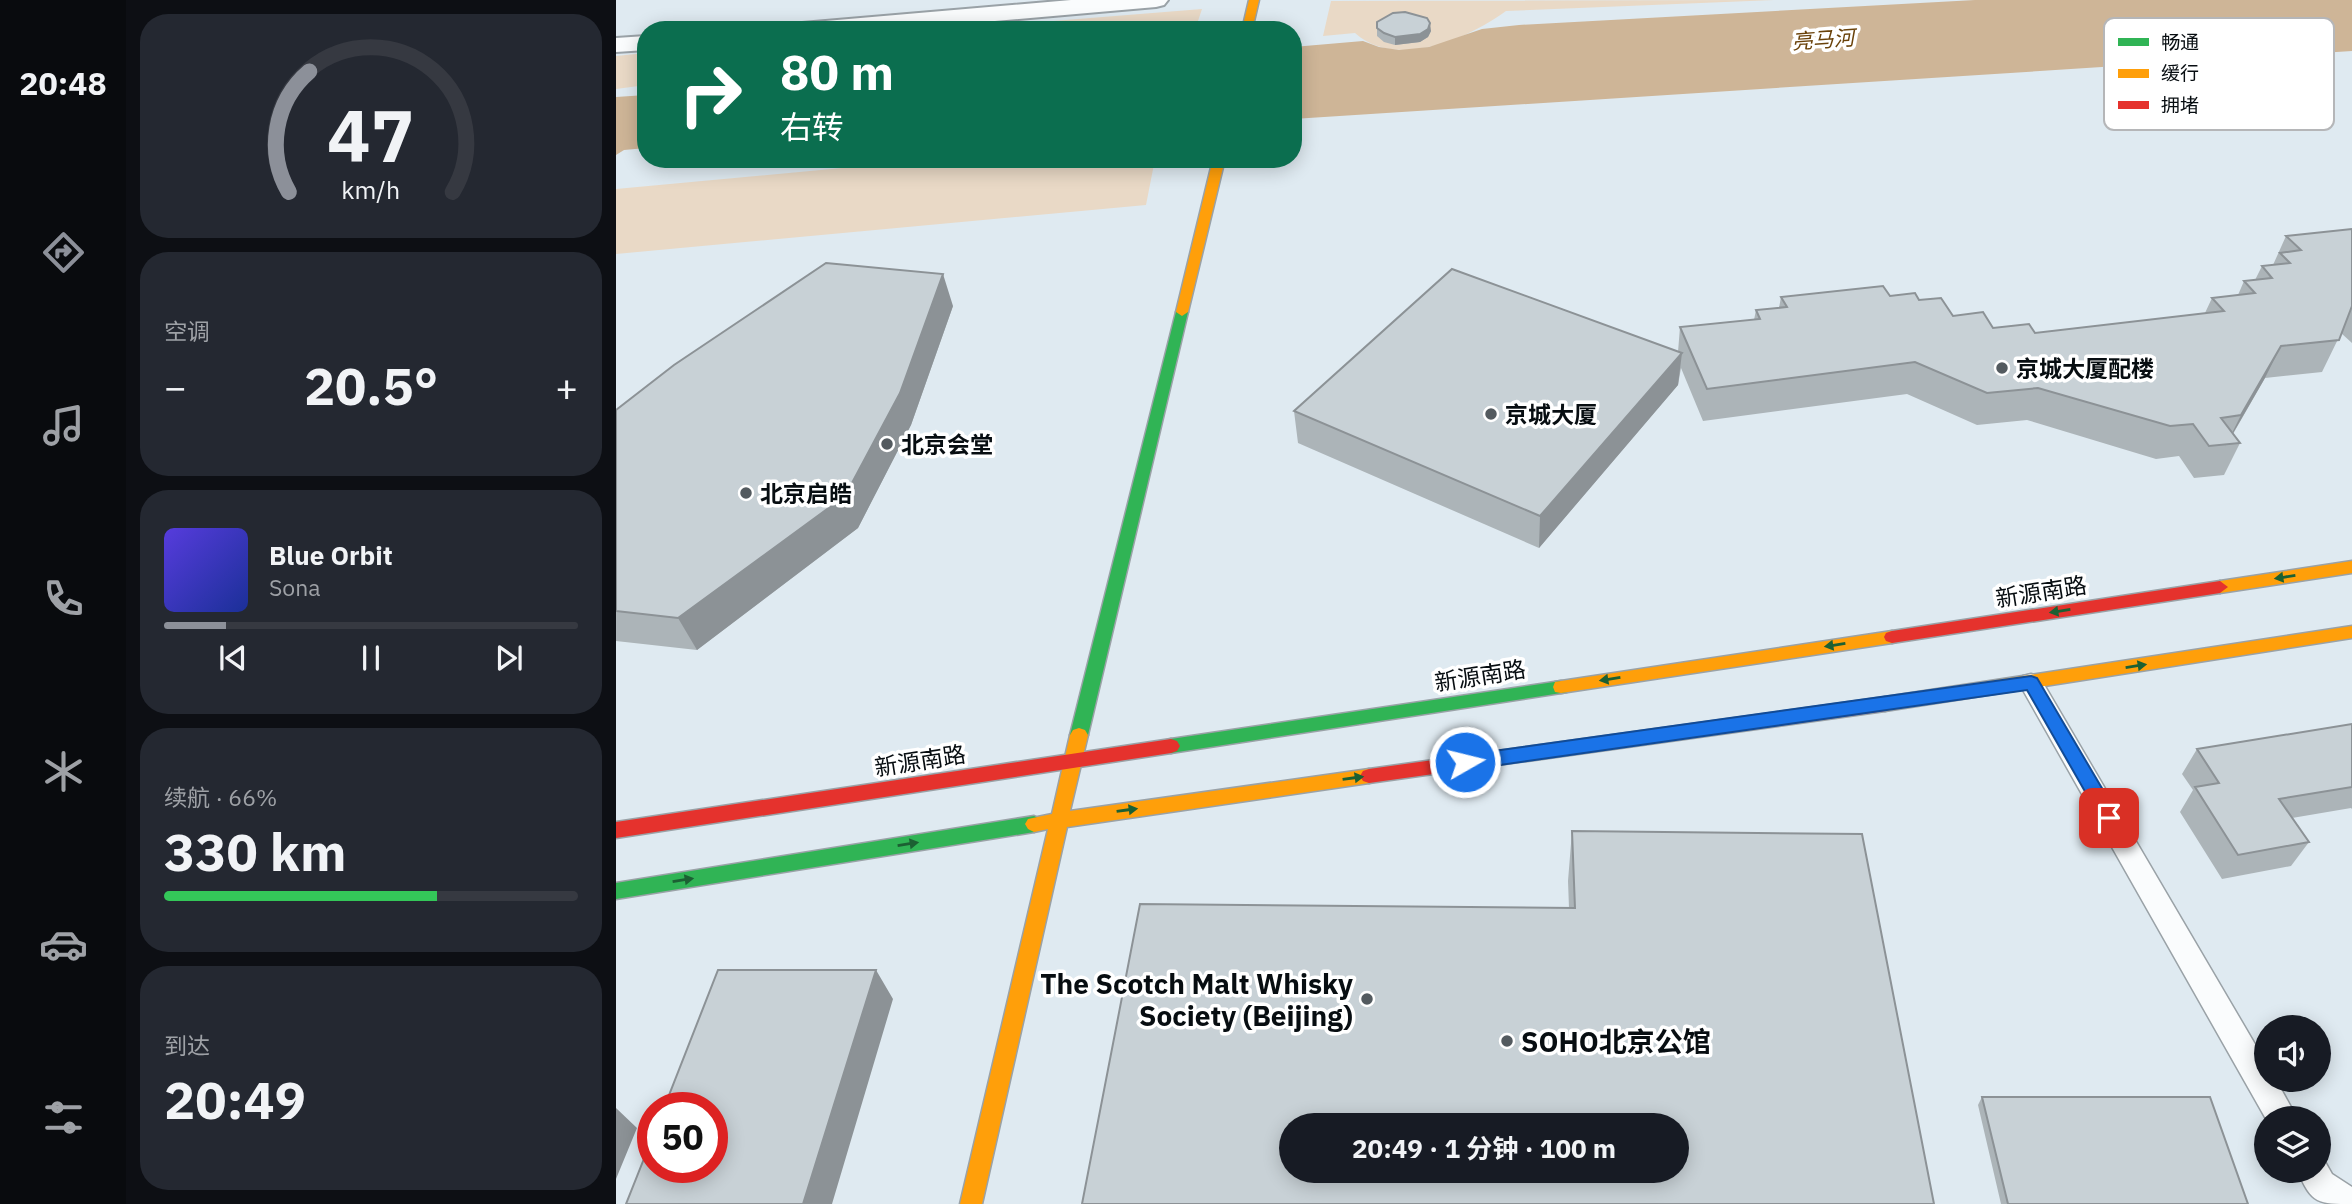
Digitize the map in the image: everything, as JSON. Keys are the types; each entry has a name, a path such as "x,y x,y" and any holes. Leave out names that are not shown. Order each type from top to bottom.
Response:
{"main road":[{"path":"1249,21 1254,0"},
{"path":"971,1204 1073,759 1217,168"},
{"name":"新源南路","path":"616,830 2352,567"},
{"path":"616,891 1060,820 2031,683 2352,632"}],"street":[{"path":"908,21 1156,0"},
{"path":"616,45 637,44"}],"lane":[{"path":"2031,683 2275,1106"},
{"path":"2320,1183 2351,1204"}],"shaded area":[{"path":"1774,0 1506,11 1490,22 1452,40 1411,50 1372,44 1355,33 1323,36 1331,1"},
{"path":"1202,9 1198,21 1054,21"},
{"path":"637,54 637,86 616,89 616,56"},
{"path":"841,168 1153,168 1146,205 616,254 616,189"}],"water":[{"name":"亮马河","path":"1975,0 2352,0 2352,51 2334,52 2334,18 2104,18 2104,67 1302,118 1302,46 1363,41 1399,50 1429,47 1482,29"},
{"path":"637,96 637,149 624,150 616,155 616,97"}],"building":[{"path":"1405,12 1427,18 1430,23 1428,29 1420,34 1395,37 1377,28 1377,22 1393,13"},
{"name":"京城大厦配楼","path":"2352,229 2352,306 2339,340 2281,346 2241,415 2221,418 2240,443 2209,446 2193,424 2170,426 2038,388 1987,393 1915,362 1707,389 1680,327 1760,319 1756,310 1787,307 1781,297 1883,286 1890,296 1915,293 1919,300 1941,298 1953,316 1983,312 1993,328 2029,324 2035,333 2224,311 2212,298 2255,293 2244,281 2272,278 2262,266 2290,263 2280,253 2301,250 2286,236"},
{"name":"北京启皓","path":"826,263 943,274 900,393 845,496 678,618 616,611 616,410 674,365"},
{"name":"京城大厦","path":"1452,269 1682,353 1540,516 1294,411"},
{"path":"2352,724 2352,787 2279,799 2309,842 2238,855 2195,787 2219,783 2197,749"},
{"name":"SOHO北京公馆","path":"1572,831 1862,834 1934,1204 1082,1204 1140,904 1575,908"},
{"path":"718,970 876,970 803,1204 626,1204 637,1176 637,1183 728,1183 728,1092 670,1092"},
{"path":"1982,1097 2210,1097 2248,1204 2008,1204"}],"traffic: fast":[{"path":"1079,735 1182,312"},
{"path":"1171,746 1561,687"},
{"path":"616,891 1034,824"}],"traffic: slow":[{"path":"1249,21 1254,0"},
{"path":"1182,312 1217,168"},
{"path":"2220,587 2352,567"},
{"path":"1885,704 2352,632"},
{"path":"1561,687 1892,637"},
{"path":"971,1204 1079,735"},
{"path":"1034,824 1369,776"}],"traffic: jam":[{"path":"1892,637 2220,587"},
{"path":"1369,776 1885,704"},
{"path":"616,830 1171,746"}],"place":[{"name":"京城大厦配楼","path":"2002,368"},
{"name":"京城大厦","path":"1491,414"},
{"name":"北京会堂","path":"887,444"},
{"name":"北京启皓","path":"746,493"},
{"name":"The Scotch Malt Whisky Society (Beijing)","path":"1367,999"},
{"name":"SOHO北京公馆","path":"1507,1041"}],"route":[{"path":"1465,762 2031,683 2109,818"}]}
